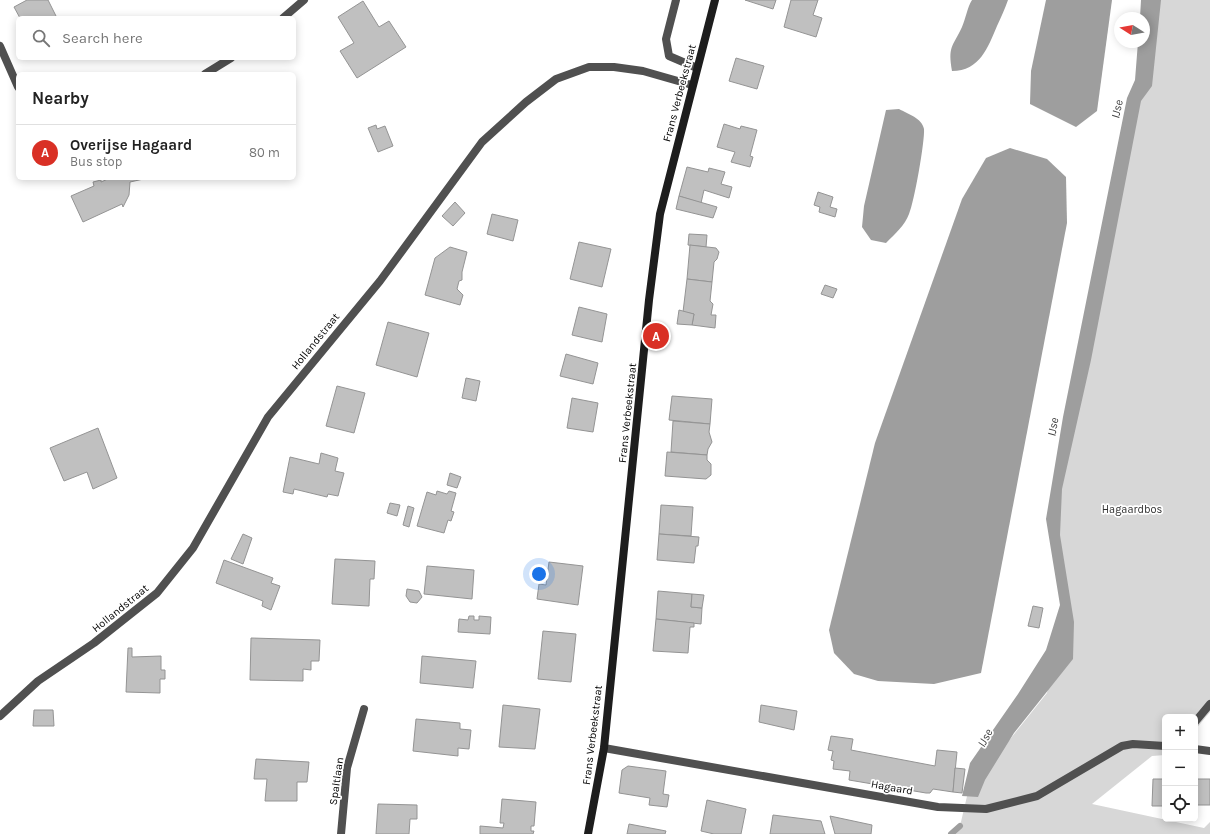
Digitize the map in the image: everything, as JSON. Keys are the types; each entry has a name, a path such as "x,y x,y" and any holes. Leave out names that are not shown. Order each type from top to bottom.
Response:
{"main road":[{"name":"Frans Verbeekstraat","path":"588,834 604,748 660,214 715,0"}],"street":[{"path":"284,16 304,0"},
{"path":"676,0 666,39 669,56 697,68"},
{"path":"0,46 16,82"},
{"path":"208,72 228,60"},
{"name":"Hollandstraat","path":"0,716 38,681 94,643 157,593 193,548 268,417 380,281 482,142 520,107 556,79 589,67 614,67 643,71 692,85"},
{"path":"1198,718 1210,704"},
{"name":"Spaltlaan","path":"341,834 347,768 364,709"},
{"name":"Hagaard","path":"604,748 938,806 986,809 1037,796 1122,746 1133,744 1162,746"},
{"path":"1198,749 1210,751"}],"green space":[{"name":"Hagaardbos","path":"1150,0 1210,0 1210,712 1198,726 1198,714 1162,714 1162,755 1152,756 1092,804 1162,819 1162,822 1176,822 1204,828 1210,822 1210,834 951,834 960,826 968,792 1047,693 1063,599 1053,509 1143,48 1150,48 1150,12 1148,12"}],"shaded area":[{"path":"972,0 1008,0 990,42 982,56 970,67 952,71 950,57 952,48"},
{"path":"1046,0 1112,0 1097,111 1076,127 1030,104 1031,71"},
{"path":"1141,0 1161,0 1152,86 1141,101 1091,360 1062,489 1060,535 1074,622 1073,659 1014,733 985,780 978,797 962,796 970,763 1018,694 1046,650 1060,605 1046,519 1063,417 1127,98 1135,80 1138,48 1150,48 1150,12 1140,12"},
{"path":"899,109 921,122 924,129 924,136 916,185 909,214 902,226 886,243 871,240 862,227 864,206 886,110"},
{"path":"1010,148 1047,159 1066,177 1067,223 981,673 934,684 878,681 854,674 834,653 829,630 875,443 962,199 986,158"}],"building":[{"path":"27,0 48,0 56,16 19,16 14,7"},
{"path":"745,0 776,0 773,9"},
{"path":"791,0 818,0 813,15 822,18 816,37 784,27"},
{"path":"363,1 379,27 389,21 406,47 357,78 340,51 354,43 338,17"},
{"path":"736,58 764,66 757,89 729,81"},
{"path":"724,124 740,129 741,126 757,130 750,156 753,157 750,167 731,162 735,152 717,147"},
{"path":"376,125 377,129 385,126 393,146 378,152 368,128"},
{"path":"687,167 708,172 709,168 725,172 721,184 732,187 729,198 704,190 701,203 679,196"},
{"path":"101,180 101,182 106,180 139,180 130,182 129,195 123,207 122,204 83,222 71,196 94,186 93,182"},
{"path":"818,192 833,197 830,207 837,209 835,217 819,212 820,207 814,205"},
{"path":"679,196 717,207 713,218 676,209"},
{"path":"455,202 465,213 453,226 442,216"},
{"path":"492,214 518,220 513,241 487,234"},
{"path":"689,234 707,235 706,247 688,245"},
{"path":"579,242 611,249 602,287 570,279"},
{"path":"690,245 716,248 719,252 717,259 714,262 712,282 687,279"},
{"path":"450,247 467,252 462,272 462,280 459,281 457,289 463,295 460,305 425,295 435,258"},
{"path":"687,279 712,282 710,301 713,304 711,315 716,315 715,328 692,325 694,314 683,312"},
{"path":"825,285 837,289 833,298 821,294"},
{"path":"579,307 607,314 602,342 572,335"},
{"path":"679,310 694,314 692,325 677,324"},
{"path":"388,322 429,333 417,377 376,365"},
{"path":"566,354 598,363 593,384 560,376"},
{"path":"466,378 480,381 476,401 462,398"},
{"path":"337,386 365,393 354,433 326,426"},
{"path":"672,396 712,399 710,424 669,420"},
{"path":"572,398 598,403 593,432 567,428"},
{"path":"673,421 710,424 709,432 712,442 708,449 707,455 671,452"},
{"path":"98,428 117,478 93,489 87,472 64,481 50,448"},
{"path":"667,452 707,455 707,460 711,464 711,475 706,479 665,476"},
{"path":"321,453 338,458 335,471 344,473 338,496 328,494 327,497 294,489 293,494 283,492 290,457 319,464"},
{"path":"450,473 461,477 457,488 447,485"},
{"path":"437,491 447,494 449,491 456,493 451,511 454,512 451,521 448,520 444,533 417,526 427,492 436,495"},
{"path":"390,503 400,505 397,516 387,513"},
{"path":"661,505 693,507 691,536 659,534"},
{"path":"408,506 414,508 409,527 403,525"},
{"path":"243,534 252,538 243,564 231,559"},
{"path":"659,534 699,537 698,546 696,546 694,563 657,560"},
{"path":"335,559 375,561 374,579 370,579 369,606 332,604"},
{"path":"224,560 273,578 271,583 280,586 271,610 262,606 263,601 216,583"},
{"path":"549,562 583,566 578,605 537,599 539,584 546,585"},
{"path":"427,566 474,570 472,599 424,594"},
{"path":"407,589 419,591 422,597 417,603 410,602 406,596"},
{"path":"658,591 692,594 691,607 702,608 701,624 656,619"},
{"path":"692,594 704,595 702,608 691,607"},
{"path":"1033,606 1043,608 1039,628 1028,626"},
{"path":"469,616 474,616 474,620 479,620 479,616 491,617 490,634 458,632 459,619 468,620"},
{"path":"656,619 694,623 694,627 690,627 688,653 653,651"},
{"path":"543,631 576,634 571,682 538,679"},
{"path":"251,638 320,640 319,661 311,661 311,670 303,669 303,681 250,680"},
{"path":"128,648 132,648 132,657 161,656 161,670 165,670 165,679 160,679 160,693 126,692"},
{"path":"422,656 476,661 473,688 420,683"},
{"path":"503,705 540,709 535,749 499,747"},
{"path":"761,705 797,711 794,730 759,722"},
{"path":"34,710 53,710 54,726 33,726"},
{"path":"416,719 460,723 460,729 471,730 469,749 458,748 458,756 413,751"},
{"path":"831,736 853,739 851,750 935,766 937,750 957,752 953,792 933,789 930,793 926,793 849,780 850,771 833,769 834,761 831,760 833,751 828,750"},
{"path":"256,759 309,762 307,782 297,782 297,801 265,801 267,779 254,779"},
{"path":"628,766 666,771 663,794 669,795 667,807 649,805 650,798 619,793 622,770"},
{"path":"955,768 965,769 962,793 953,792"},
{"path":"1153,779 1162,779 1162,806 1152,806"},
{"path":"1198,779 1210,779 1210,805 1198,805"},
{"path":"502,799 536,802 534,826 531,826 531,831 534,831 533,834 480,834 480,826 503,828 504,823 500,823"},
{"path":"707,800 746,809 741,834 714,834 701,831"},
{"path":"378,804 417,805 417,819 410,819 409,834 376,834"},
{"path":"773,815 821,821 825,834 770,834"},
{"path":"830,816 872,825 871,834 835,834"},
{"path":"629,824 666,831 665,834 627,834"}],"waterway":[{"name":"IJse","path":"951,834 960,826"}],"place":[{"name":"Overijse Hagaard","path":"656,336"}]}
